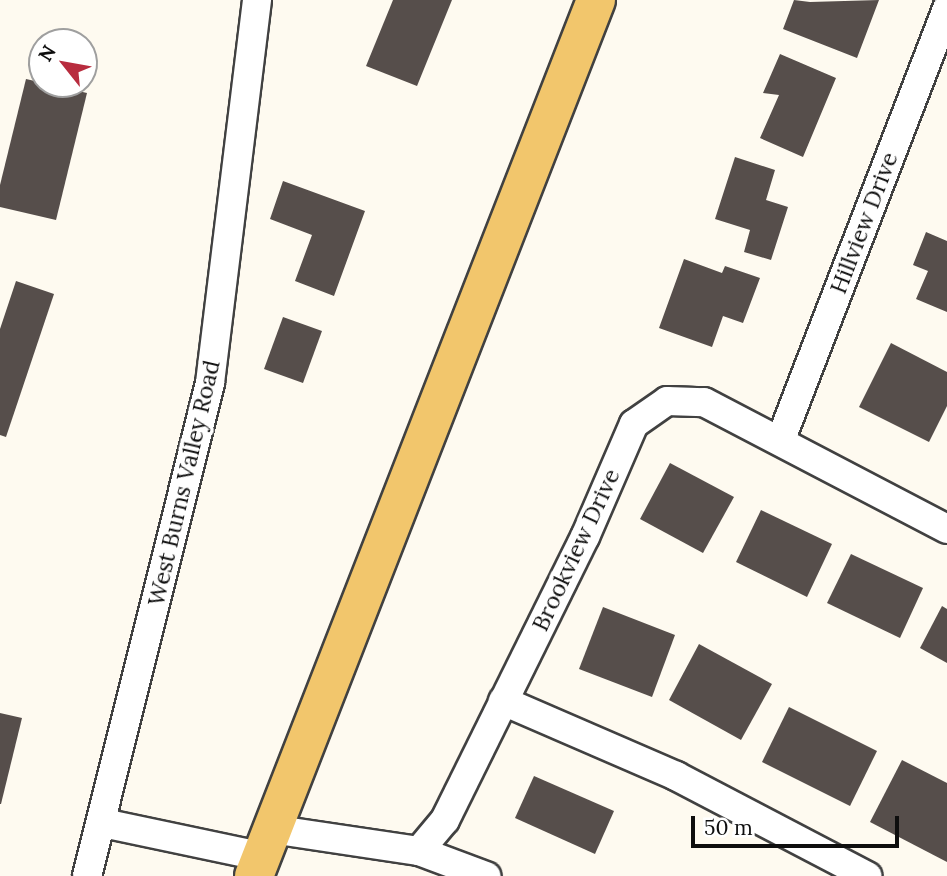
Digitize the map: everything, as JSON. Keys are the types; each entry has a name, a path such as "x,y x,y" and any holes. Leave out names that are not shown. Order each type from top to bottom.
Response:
{"main road":[{"path":"262,854 596,0"}],"street":[{"name":"West Burns Valley Road","path":"87,876 103,823 210,383 257,0"},
{"name":"Hillview Drive","path":"781,439 947,8"},
{"name":"Brookview Drive","path":"419,851 445,820 585,537 634,424 667,401 704,402 781,439 947,529"},
{"path":"503,701 676,776 867,876"},
{"path":"103,823 262,854 419,851 486,876"}],"building":[{"path":"393,0 452,0 417,86 366,66"},
{"path":"794,0 879,0 857,58 783,29"},
{"path":"780,54 836,78 803,157 760,138 779,95 763,93"},
{"path":"26,79 28,98 86,98 56,220 0,207 0,185"},
{"path":"735,157 775,170 766,200 788,207 771,260 744,252 750,230 715,219"},
{"path":"283,181 365,211 334,296 295,281 312,235 270,219"},
{"path":"926,232 947,241 947,312 916,299 928,271 913,265"},
{"path":"684,259 722,273 725,266 760,278 743,323 723,316 712,347 659,328"},
{"path":"16,281 54,294 6,437 0,435 0,329"},
{"path":"283,317 322,331 303,383 264,369"},
{"path":"891,343 947,372 947,406 929,442 859,407"},
{"path":"670,463 734,497 703,553 640,519"},
{"path":"761,510 832,544 807,597 736,562"},
{"path":"851,554 923,588 900,638 827,603"},
{"path":"942,606 947,609 947,663 920,648"},
{"path":"603,607 675,635 652,697 579,669"},
{"path":"699,644 772,684 741,740 669,700"},
{"path":"789,707 877,751 850,806 762,762"},
{"path":"0,713 22,718 1,804 0,804"},
{"path":"902,760 947,783 947,862 870,822"},
{"path":"534,776 614,811 595,854 515,818"}]}
